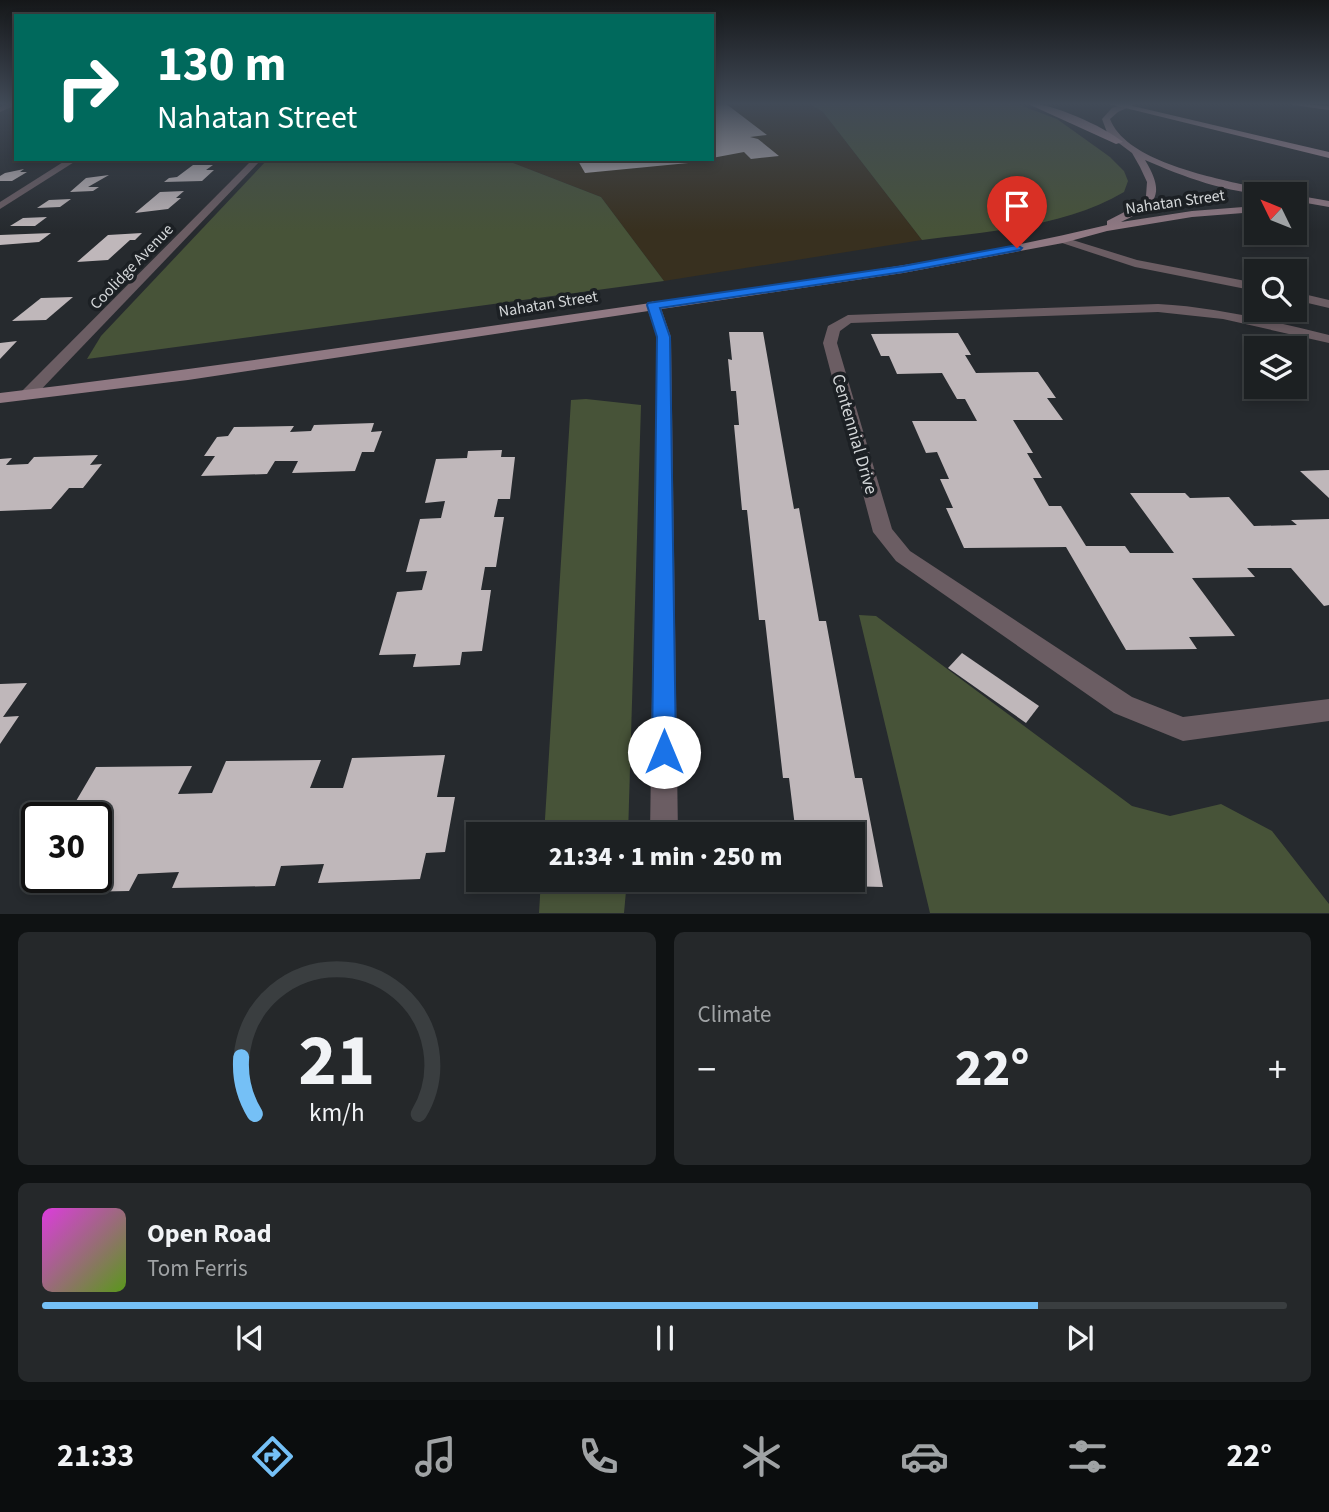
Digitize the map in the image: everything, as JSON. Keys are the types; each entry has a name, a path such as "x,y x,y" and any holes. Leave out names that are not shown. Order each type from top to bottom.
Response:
{"main road":[{"path":"1125,146 1192,174 1244,187"},
{"path":"1285,146 1329,155"},
{"name":"Nahatan Street","path":"1093,231 1145,204 1153,193 1153,183 1136,152"},
{"path":"1307,200 1329,204"},
{"path":"1307,209 1329,209"},
{"name":"Nahatan Street","path":"0,398 188,375 903,269 1063,240 1093,231 1192,214 1244,210"}],"street":[{"path":"0,206 72,161"},
{"name":"Coolidge Avenue","path":"27,395 256,161"},
{"path":"1093,231 1183,271"},
{"path":"1063,240 1135,263 1244,284"},
{"path":"1307,299 1329,304"},
{"path":"653,305 664,337 664,822"},
{"name":"Centennial Drive","path":"1329,339 1225,315 1190,309 1158,308 848,318 833,329 830,343 883,532 903,556 1123,705 1183,729 1329,710"}],"shaded area":[{"path":"714,146 849,146 922,240 664,281 601,197 508,161 714,161"}],"green space":[{"path":"849,146 1094,146 1124,171 1128,181 1124,192 1077,213 1026,226 922,240"},
{"path":"266,161 508,161 601,197 664,281 87,359 101,336"},
{"path":"571,400 641,405 628,822 545,822"},
{"path":"859,615 876,616 1132,806 1170,816 1221,804 1272,831 1329,904 1329,913 930,913"},
{"path":"540,892 626,892 624,913 539,913"}],"building":[{"path":"714,146 766,146 779,156 751,159 744,152 714,158"},
{"path":"578,161 709,161 585,173"},
{"path":"193,165 213,165 206,170 214,170 202,181 164,182 177,177"},
{"path":"24,169 20,172 27,172 12,181 0,181 0,176 5,173"},
{"path":"109,175 88,187 99,187 93,191 70,192 86,178"},
{"path":"184,191 176,198 181,198 168,209 135,213 160,192"},
{"path":"71,199 60,207 37,208 49,200"},
{"path":"47,217 35,226 10,226 23,218"},
{"path":"51,233 39,242 0,245 0,235"},
{"path":"142,233 108,260 77,262 108,235"},
{"path":"73,297 46,320 12,321 41,298"},
{"path":"729,332 763,332 794,509 799,508 819,621 826,621 855,778 862,778 883,887 865,887 865,822 794,822 789,778 783,778 765,620 759,620 747,510 742,510 734,425 739,425 736,391 731,391 728,359 732,360"},
{"path":"958,333 971,355 965,355 976,373 1038,372 1056,398 1047,398 1063,420 1013,420 1033,453 1027,453 1042,478 1033,478 1049,506 1061,506 1086,546 1125,546 1130,553 1174,553 1130,493 1185,493 1190,498 1229,497 1254,526 1297,525 1291,520 1329,519 1329,605 1324,606 1291,568 1247,568 1255,577 1192,578 1235,636 1189,637 1197,649 1126,650 1066,547 964,548 946,508 953,508 940,479 949,479 937,452 926,453 912,421 977,421 965,399 957,399 942,373 897,374 889,356 881,356 871,334"},
{"path":"17,341 0,359 0,343"},
{"path":"374,423 371,432 382,431 374,452 362,452 355,471 292,473 298,461 275,461 267,474 201,476 215,456 204,456 217,437 228,436 234,427 294,426 290,432 311,431 314,425"},
{"path":"502,450 501,457 515,457 510,499 498,499 494,517 504,517 496,567 485,567 481,590 491,590 482,651 462,652 460,665 413,667 416,654 379,655 397,592 422,590 427,571 406,572 420,519 441,518 445,501 425,503 436,459 467,458 468,451"},
{"path":"98,455 90,465 102,464 83,488 69,488 51,509 0,511 0,459 12,458 6,465 28,464 34,457"},
{"path":"1329,470 1329,498 1300,471"},
{"path":"962,653 1039,706 1026,723 948,668"},
{"path":"27,683 3,717 19,716 0,744 0,684"},
{"path":"445,755 437,797 455,797 445,852 426,853 420,879 318,883 324,864 281,866 275,886 172,888 179,872 138,874 129,891 112,891 112,802 75,802 96,767 192,766 178,794 212,793 226,761 321,760 310,788 343,788 352,758"}],"route":[{"path":"664,752 664,337 653,305 903,269 1017,248"}]}
